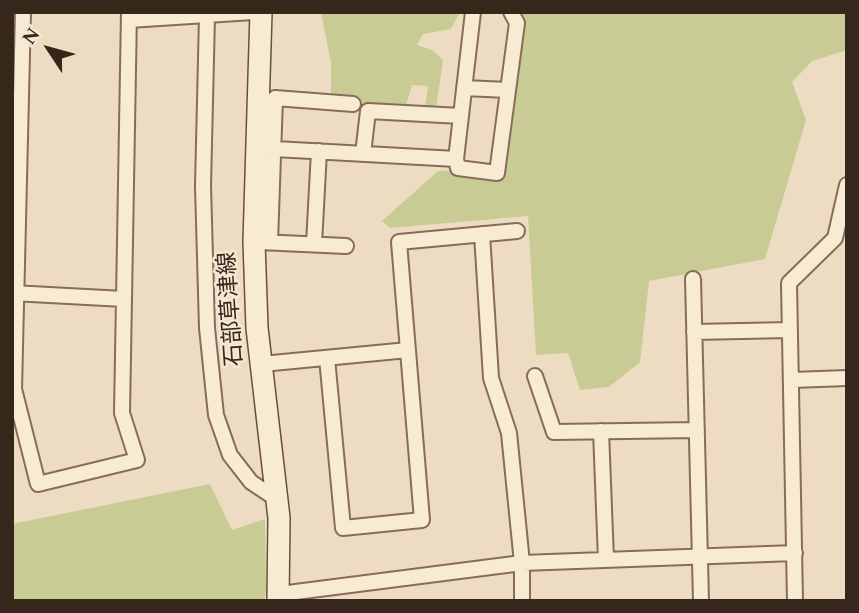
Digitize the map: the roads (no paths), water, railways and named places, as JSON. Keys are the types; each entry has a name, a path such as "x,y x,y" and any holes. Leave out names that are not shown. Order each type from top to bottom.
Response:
{"main road":[{"name":"石部草津線","path":"261,12 265,148 257,328 278,500 279,597"}],"street":[{"path":"23,12 14,293 14,389 38,484 137,460 121,413 129,16 207,16 253,12"},
{"path":"473,12 456,159 458,168 497,173 517,23 511,12"},
{"path":"207,16 203,186 207,328 216,415 230,455 251,482 278,500"},
{"path":"464,88 508,90"},
{"path":"353,104 275,98 265,148 456,159"},
{"path":"363,154 368,111 461,116"},
{"path":"314,244 319,151"},
{"path":"795,601 789,283 835,238 847,185"},
{"path":"327,358 343,528 422,520 399,242 517,231"},
{"path":"482,234 491,378 509,433 522,563 522,601"},
{"path":"262,242 346,246"},
{"path":"693,279 701,601"},
{"path":"14,293 124,299"},
{"path":"694,332 790,330"},
{"path":"262,363 408,350"},
{"path":"536,376 554,432 697,430"},
{"path":"792,380 847,378"},
{"path":"601,431 606,560"},
{"path":"279,597 340,594 522,563 795,553"}]}
